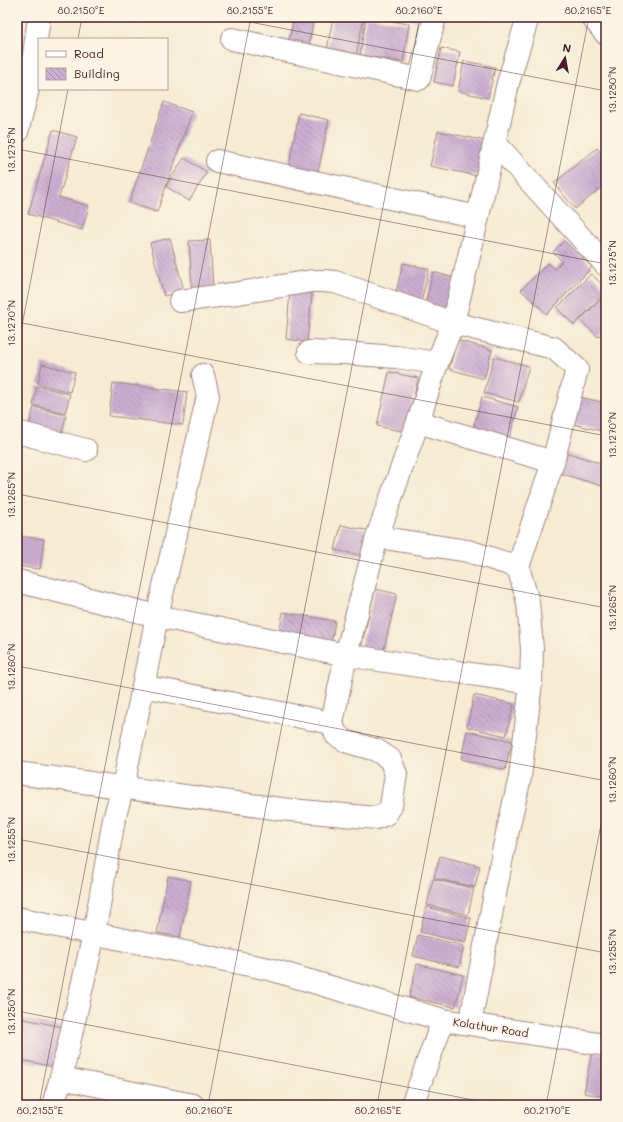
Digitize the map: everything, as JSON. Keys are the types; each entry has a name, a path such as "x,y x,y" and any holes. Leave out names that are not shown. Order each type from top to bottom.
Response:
{"street":[{"path":"17,132 24,73 39,17"},
{"path":"232,39 419,79 435,17"},
{"path":"17,773 281,810 376,818 386,814 391,806 396,774 390,759 376,750 348,742 336,735 332,723 346,655 377,537 418,422 437,363 453,323 508,83 528,17"},
{"path":"592,17 606,34"},
{"path":"494,143 606,265"},
{"path":"217,161 478,217"},
{"path":"180,301 312,281 335,282 453,323 554,348 577,369 553,462 518,567 528,602 532,649 531,683 520,777 504,847 470,1024"},
{"path":"309,352 396,357 437,363"},
{"path":"53,1105 61,1078 94,934 114,819 123,787 157,616 208,396 203,375"},
{"path":"418,422 553,462"},
{"path":"17,432 86,450"},
{"path":"377,537 468,551 518,567"},
{"path":"17,580 157,616 346,655 531,683"},
{"path":"143,686 332,723"},
{"path":"17,918 269,969 443,1020"},
{"name":"Kolathur Road","path":"412,1105 443,1020 606,1045"},
{"path":"61,1078 193,1105"}],"building":[{"path":"294,17 314,17 308,49 288,45"},
{"path":"333,17 364,17 356,56 327,50"},
{"path":"366,17 409,24 403,62 360,55"},
{"path":"402,17 417,17 416,21"},
{"path":"441,48 460,52 453,86 434,82"},
{"path":"464,61 495,67 488,98 458,91"},
{"path":"164,102 192,112 157,212 129,203"},
{"path":"299,113 329,120 317,177 288,171"},
{"path":"53,130 77,137 59,197 89,206 82,230 28,214"},
{"path":"438,131 486,141 478,176 430,166"},
{"path":"597,148 606,159 606,184 575,209 554,183"},
{"path":"184,158 207,172 189,201 166,186"},
{"path":"170,238 184,291 164,296 150,243"},
{"path":"210,240 213,288 192,289 189,241"},
{"path":"564,241 592,267 547,314 521,290 548,263 555,269 562,261 553,252"},
{"path":"403,263 429,269 420,307 394,301"},
{"path":"433,272 458,279 448,316 424,309"},
{"path":"591,274 606,288 606,292 574,325 557,308"},
{"path":"290,292 312,294 307,342 286,339"},
{"path":"606,294 606,329 598,337 580,320"},
{"path":"457,340 492,350 484,379 449,369"},
{"path":"494,357 529,366 519,402 484,393"},
{"path":"42,364 75,372 70,392 38,384"},
{"path":"389,372 418,378 406,432 377,426"},
{"path":"113,383 187,392 183,425 109,416"},
{"path":"37,386 70,394 65,413 33,405"},
{"path":"575,396 606,403 606,432 569,423"},
{"path":"482,397 518,407 508,443 472,433"},
{"path":"34,407 66,415 62,434 29,426"},
{"path":"559,450 606,465 606,473 602,486 553,471"},
{"path":"606,479 606,492 603,491"},
{"path":"341,525 375,532 369,557 335,550"},
{"path":"17,536 44,539 40,569 17,566"},
{"path":"375,589 397,594 382,657 360,652"},
{"path":"283,612 335,621 331,645 279,636"},
{"path":"474,695 514,704 506,736 467,727"},
{"path":"467,731 512,741 505,770 461,759"},
{"path":"440,856 480,866 475,887 434,878"},
{"path":"168,876 191,881 180,937 157,933"},
{"path":"433,879 474,888 468,915 427,905"},
{"path":"426,907 471,918 465,943 420,932"},
{"path":"418,935 464,946 459,967 413,956"},
{"path":"417,964 463,975 455,1007 409,997"},
{"path":"20,1018 62,1027 54,1067 17,1059 17,1032"},
{"path":"592,1052 606,1054 606,1097 584,1093"}]}
